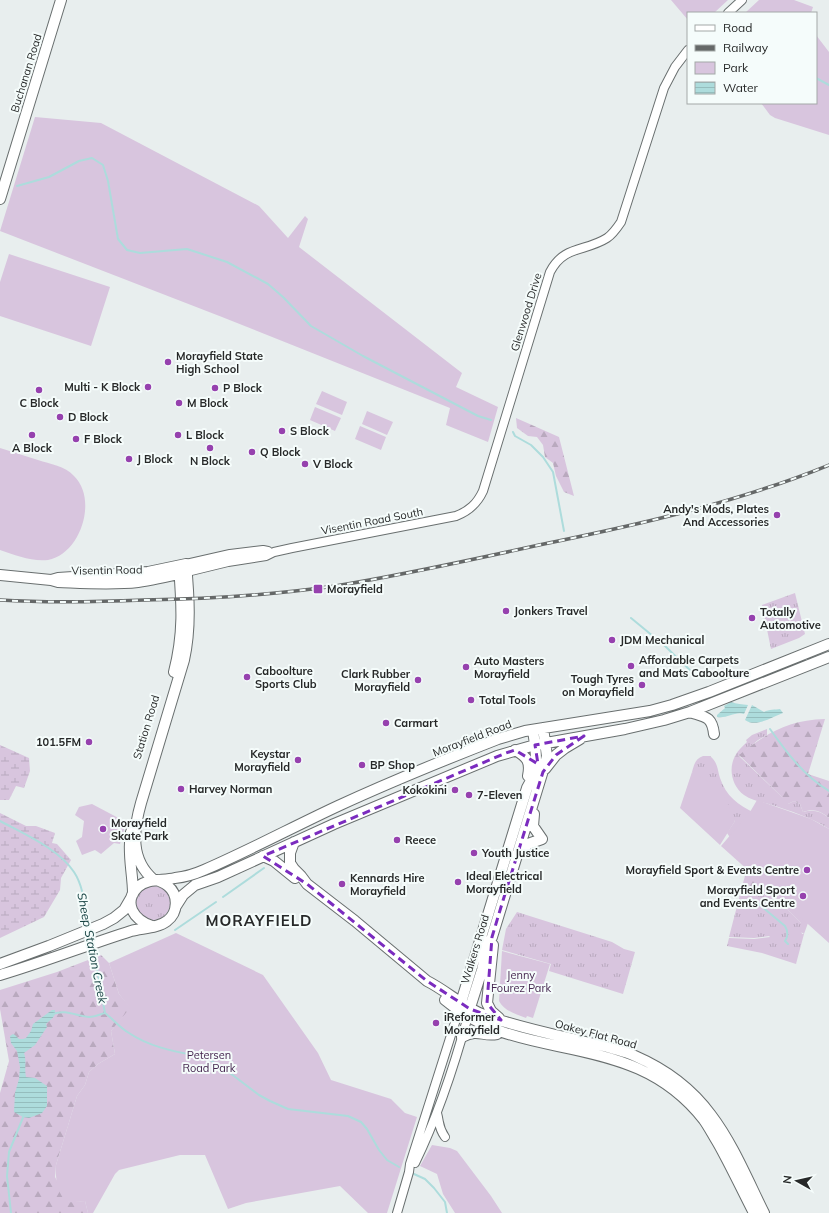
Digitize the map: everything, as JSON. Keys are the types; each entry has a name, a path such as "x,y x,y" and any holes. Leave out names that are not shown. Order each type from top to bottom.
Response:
{"main road":[{"name":"Buchanan Road","path":"0,199 61,0"},
{"name":"Visentin Road","path":"0,575 58,582 127,583 149,580 183,569"},
{"name":"Station Road","path":"156,880 144,870 138,857 136,842 137,821 187,647 189,616 183,569"},
{"name":"Station Road","path":"132,896 132,873 129,855 130,839 137,802 148,759 169,690 180,646 183,569"},
{"name":"Morayfield Road","path":"156,880 176,878 203,870 370,792 498,739 538,729 650,711 672,705 715,690 829,644"},
{"path":"0,975 132,931 163,923 171,917 183,895 195,886 418,788 490,759 515,750 540,744 625,729 664,720 690,712 829,657"},
{"path":"690,712 706,717 713,724 714,734"},
{"name":"Walkers Road","path":"460,1007 527,788 532,780 540,744 538,729"},
{"path":"543,772 556,755 584,736"},
{"name":"Walkers Road","path":"469,1013 488,945 492,937 543,772 547,756 540,744"},
{"path":"515,750 523,755 529,764 530,769 527,788"},
{"path":"517,856 528,844 542,838 533,824 536,794"},
{"name":"Oakey Flat Road","path":"294,842 290,857 290,864 307,884"},
{"name":"Oakey Flat Road","path":"263,856 274,861 298,880 307,884 355,921 427,981 432,990 469,1013 485,1026 525,1039 596,1054 621,1061 638,1067 670,1087 693,1107 704,1120 725,1156 754,1213"},
{"path":"0,964 77,935 114,918 124,910 139,886 143,883 156,880 165,884 171,889 175,896 176,906"},
{"path":"132,896 131,905 135,916 139,921 152,926"},
{"path":"492,937 493,946 487,1003 491,1011 501,1020"},
{"name":"Oakey Flat Road","path":"469,1013 485,1015 531,1029 623,1052 649,1063 673,1078 699,1101 718,1125 764,1213"},
{"path":"462,1037 472,1032 493,1035 503,1033"}],"street":[{"path":"729,12 742,0"},
{"name":"Glenwood Drive","path":"473,506 480,499 483,491 550,272 558,261 572,251 596,244 606,239 615,231 621,222 664,88 675,67 687,51"},
{"name":"Visentin Road South","path":"183,569 230,554 263,550 274,552 456,516 466,512 473,506"},
{"name":"Walkers Road","path":"397,1213 410,1164 460,1007"},
{"name":"Walkers Road","path":"409,1172 426,1139 437,1113 469,1013"},
{"path":"437,1113 439,1127 445,1136"}],"highlighted area":[{"path":"584,736 556,755 543,772 492,937 487,1003 501,1020 470,1009 427,981 307,884 263,856 506,753 515,750 538,764 535,745"}],"green space":[{"path":"671,0 728,0 715,12 687,12 687,19"},
{"path":"759,0 794,0 813,7 811,12 746,12"},
{"path":"817,36 829,52 829,135 775,118 770,115 762,104 817,104"},
{"path":"35,117 101,123 259,206 288,238 305,216 308,219 299,247 462,373 456,387 498,407 488,442 446,425 450,408 222,317 0,231"},
{"path":"9,254 110,287 91,346 0,316 0,282"},
{"path":"322,391 347,402 342,415 316,404"},
{"path":"315,407 341,418 335,431 310,420"},
{"path":"367,411 393,422 387,435 362,424"},
{"path":"516,418 559,437 574,496 564,492 556,476 553,463 545,457 543,445 537,437 528,436 517,428"},
{"path":"360,426 386,437 381,450 355,439"},
{"path":"0,448 62,468 74,476 81,486 85,498 85,511 82,524 77,537 69,548 60,556 48,560 36,560 24,558 0,550"},
{"path":"795,593 805,634 799,638 771,649 762,605"},
{"path":"825,719 808,774 829,781 829,818 817,811 810,810 803,812 800,804 794,801 787,805 784,804 782,797 739,755 759,740 779,729 800,722"},
{"path":"767,729 767,735 758,740 739,756 788,804 794,801 800,804 803,812 817,811 829,818 829,829 800,815 756,801 744,795 737,787 732,777 732,766 735,756 747,742 746,740 752,735"},
{"path":"0,745 29,758 30,771 24,788 16,786 9,800 0,800"},
{"path":"710,756 715,761 720,778 729,795 743,807 755,813 731,839 727,833 735,821 692,772 694,765 700,757"},
{"path":"692,772 713,784 724,795 735,821 720,845 680,808"},
{"name":"Morayfield Sport and Events Centre","path":"757,800 811,819 829,829 829,943 721,846 750,812"},
{"name":"Morayfield Skate Park","path":"92,804 126,822 120,844 114,843 101,854 95,850 82,855 76,841 82,837 84,821 75,815 79,807"},
{"path":"0,813 26,826 36,826 55,833 52,843 57,844 71,860 61,878 60,890 44,917 0,938"},
{"path":"748,864 808,923 804,934 801,932 801,923 769,891 761,892 755,887 743,883"},
{"path":"743,883 755,887 761,892 769,891 801,923 802,934 804,934 796,964 762,953 727,946 729,938 754,939 770,937 729,937"},
{"path":"153,886 159,887 165,891 169,897 169,909 165,915 159,919 153,920 147,919 141,915 137,909 136,903 137,897 141,891 147,887"},
{"path":"517,912 612,942 624,949 635,952 623,994 549,971 551,964 502,950 506,929"},
{"name":"Petersen Road Park","path":"176,933 263,975 318,1053 331,1080 391,1099 405,1113 417,1117 387,1213 368,1213 340,1186 246,1203 228,1209 205,1155 180,1155 119,1170 115,1174 93,1213 88,1213 85,1201 69,1202 65,1200 59,1191 56,1165 77,1096 85,1085 89,1072 98,1064 115,1054 111,1031 130,1008 119,994 109,963"},
{"name":"Jenny Fourez Park","path":"502,951 550,964 533,1018 527,1016 526,1018 511,1012 499,1001"},
{"path":"101,955 109,963 119,994 131,1008 111,1031 115,1054 98,1064 89,1072 85,1085 77,1096 56,1165 55,1177 69,1202 85,1201 88,1213 0,1213 0,1093 9,1061 0,1009 0,990 57,972"},
{"path":"432,1145 450,1148 457,1151 502,1213 455,1213 443,1194 437,1174 420,1166"}],"water":[{"path":"731,702 748,705 744,714 737,713 724,717 717,717 717,715 725,708 724,706"},
{"path":"752,705 764,712 780,709 783,713 764,721 754,723 749,722 745,720"},
{"path":"52,1010 55,1010 53,1018 46,1024 47,1027 35,1045 24,1053 26,1077 35,1078 47,1086 47,1106 42,1113 29,1118 23,1117 14,1112 15,1093 19,1079 20,1067 17,1051 11,1043 10,1036 13,1034 19,1039 26,1038 31,1031 33,1024"}],"waterway":[{"path":"817,79 829,85"},
{"path":"17,186 49,177 79,161 92,158 103,165 108,181 118,239 127,250 140,253 187,249 227,262 268,284 311,326 363,356 478,416 491,420"},
{"path":"513,432 515,436 531,445 543,457 553,472 564,531"},
{"path":"631,618 665,646 695,675"},
{"path":"770,729 804,771 829,791"},
{"name":"Sheep Station Creek","path":"0,821 50,849 74,872 80,884 84,898 88,926"},
{"path":"223,897 264,868"},
{"path":"754,900 785,926 787,930 787,938 785,941 788,944"},
{"path":"175,930 216,902"},
{"name":"Sheep Station Creek","path":"90,932 91,941"},
{"name":"Sheep Station Creek","path":"53,1014 66,1012 93,1017 105,1013 93,948"},
{"path":"105,1013 126,1031 137,1038 165,1049 203,1057"},
{"path":"210,1060 259,1095 288,1109 348,1116 361,1122 387,1160 399,1167"},
{"name":"Sheep Station Creek","path":"11,1213 7,1176 9,1152 24,1115"},
{"path":"414,1174 425,1179 434,1188 445,1202 447,1213"}],"railway":[{"path":"0,600 72,602 192,599 264,594 335,586 437,567 686,512 758,491 829,465"}],"place":[{"name":"Morayfield State High School","path":"168,362"},
{"name":"Multi - K Block","path":"148,387"},
{"name":"P Block","path":"215,388"},
{"name":"C Block","path":"39,390"},
{"name":"M Block","path":"179,403"},
{"name":"D Block","path":"60,417"},
{"name":"S Block","path":"282,431"},
{"name":"A Block","path":"32,435"},
{"name":"L Block","path":"178,435"},
{"name":"F Block","path":"76,439"},
{"name":"N Block","path":"210,448"},
{"name":"Q Block","path":"252,452"},
{"name":"J Block","path":"129,459"},
{"name":"V Block","path":"305,464"},
{"name":"Andy's Mods, Plates And Accessories","path":"777,515"},
{"name":"Morayfield","path":"318,589"},
{"name":"Jonkers Travel","path":"506,611"},
{"name":"Totally Automotive","path":"752,618"},
{"name":"JDM Mechanical","path":"612,640"},
{"name":"Affordable Carpets and Mats Caboolture","path":"631,666"},
{"name":"Auto Masters Morayfield","path":"466,667"},
{"name":"Caboolture Sports Club","path":"247,677"},
{"name":"Clark Rubber Morayfield","path":"418,680"},
{"name":"Tough Tyres on Morayfield","path":"642,685"},
{"name":"Total Tools","path":"471,700"},
{"name":"Carmart","path":"386,723"},
{"name":"101.5FM","path":"89,742"},
{"name":"Keystar Morayfield","path":"298,760"},
{"name":"BP Shop","path":"362,765"},
{"name":"Harvey Norman","path":"181,789"},
{"name":"Kokokini","path":"455,790"},
{"name":"7-Eleven","path":"469,795"},
{"name":"Morayfield Skate Park","path":"103,829"},
{"name":"Reece","path":"397,840"},
{"name":"Youth Justice","path":"474,853"},
{"name":"Morayfield Sport & Events Centre","path":"807,870"},
{"name":"Ideal Electrical Morayfield","path":"458,882"},
{"name":"Kennards Hire Morayfield","path":"342,884"},
{"name":"Morayfield Sport and Events Centre","path":"803,896"},
{"name":"iReformer Morayfield","path":"436,1023"}],"district":[{"name":"MORAYFIELD","path":"259,921"}]}
